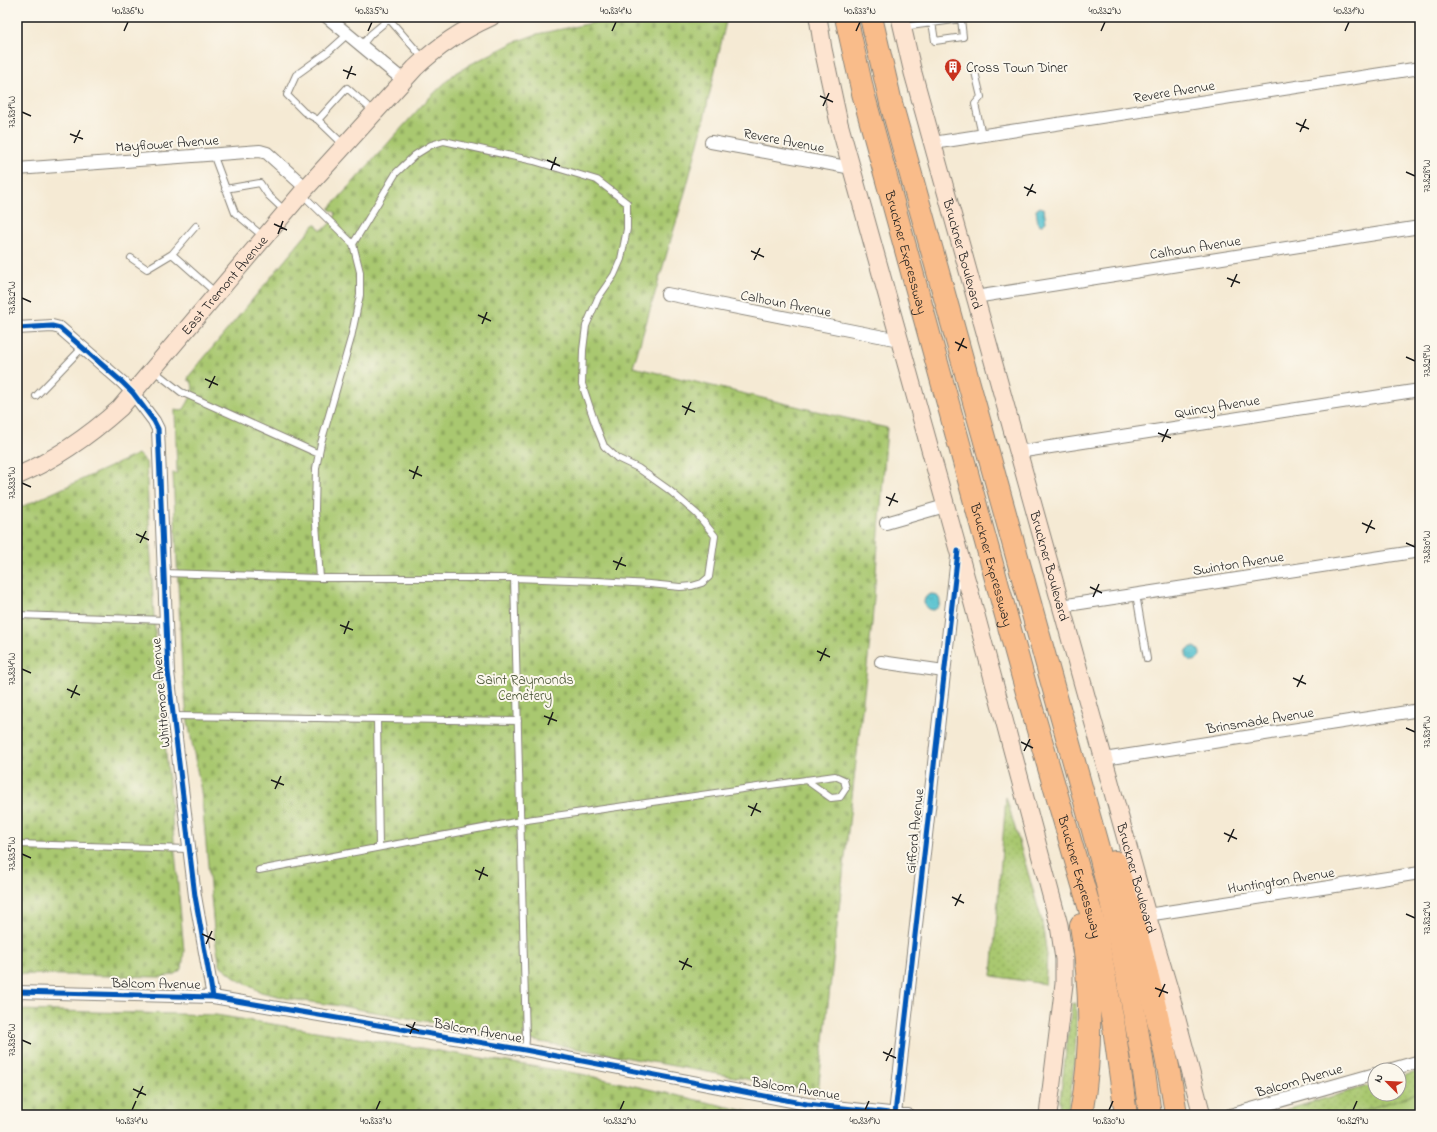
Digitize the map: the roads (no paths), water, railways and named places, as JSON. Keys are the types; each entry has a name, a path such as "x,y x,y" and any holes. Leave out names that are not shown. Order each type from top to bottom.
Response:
{"highway":[{"name":"Bruckner Expressway","path":"846,17 863,93 1027,692 1100,948 1114,1027 1126,1115"},
{"name":"Bruckner Expressway","path":"871,17 891,103 1068,741 1112,907 1132,1002 1150,1115"},
{"path":"1027,692 1070,867 1083,934 1089,983 1090,1032 1087,1075 1081,1115"},
{"path":"1068,741 1113,855 1126,898 1159,1019 1176,1115"}],"main road":[{"name":"East Tremont Avenue","path":"17,476 56,455 88,434 115,412 153,370 304,191 403,80 424,59 454,37 490,17"},
{"path":"818,17 834,98 852,168 969,589 1054,905 1063,948 1064,971 1063,997 1048,1115"},
{"name":"Bruckner Boulevard","path":"901,22 975,297 1167,982 1202,1115"}],"street":[{"path":"327,17 403,80"},
{"name":"Revere Avenue","path":"933,143 1420,68"},
{"name":"Revere Avenue","path":"711,142 852,168"},
{"name":"Mayflower Avenue","path":"17,169 263,151 304,191"},
{"name":"Calhoun Avenue","path":"975,297 1420,227"},
{"name":"Calhoun Avenue","path":"667,294 899,340"},
{"name":"Whittemore Avenue","path":"17,328 58,326 117,376 133,393 154,421 159,433 168,672 195,896 213,996"},
{"name":"Quincy Avenue","path":"1018,452 1420,390"},
{"path":"886,523 945,506"},
{"name":"Gifford Avenue","path":"894,1114 958,551"},
{"name":"Swinton Avenue","path":"1061,606 1420,551"},
{"path":"881,662 944,671"},
{"name":"Brinsmade Avenue","path":"1104,759 1420,710"},
{"name":"Huntington Avenue","path":"1147,915 1420,874"},
{"name":"Balcom Avenue","path":"17,992 213,996 525,1050 808,1109 908,1115"},
{"path":"1407,1065 1420,1061"},
{"name":"Balcom Avenue","path":"1230,1115 1367,1076"}],"lane":[{"path":"361,46 390,18 424,59"},
{"path":"901,22 932,22 960,18 963,37 934,41 932,22"},
{"path":"344,145 318,120 304,112 287,95 296,75 328,52 348,34"},
{"path":"975,72 981,97 975,104 982,135"},
{"path":"318,120 347,88 374,112"},
{"path":"164,573 320,578 514,578 606,581 680,587 702,583 709,577 715,536 697,514 669,490 638,468 617,458 604,446 582,384 583,350 586,326 598,298 614,275 621,259 627,229 627,203 597,180 534,161 444,141 431,145 420,152 396,173 353,244"},
{"path":"213,154 235,213 265,238"},
{"path":"225,189 260,183 268,196 286,212"},
{"path":"304,191 353,244 360,272 360,296 351,338 319,454 314,494 315,529 320,578"},
{"path":"131,258 147,269 172,254 196,226"},
{"path":"172,254 217,294"},
{"path":"36,396 83,347"},
{"path":"153,370 180,392 319,454"},
{"path":"514,578 526,1039 525,1050"},
{"path":"1136,594 1147,660"},
{"path":"17,615 166,620"},
{"path":"174,716 518,721"},
{"path":"377,719 379,847"},
{"path":"259,870 520,821 806,780 835,776 844,780 846,788 840,797 831,798 806,780"},
{"path":"17,844 189,849"}],"water":[{"path":"1040,207 1044,209 1046,222 1042,225 1038,224 1036,210"},
{"path":"929,594 935,594 940,599 938,608 935,610 929,610 924,605 924,599"},
{"path":"1190,647 1196,647 1200,651 1200,657 1196,661 1190,661 1186,657 1186,651"}],"place":[{"name":"Cross Town Diner","path":"953,82"}],"park label":[{"name":"Saint Raymonds Cemetery","path":"525,688"}]}
